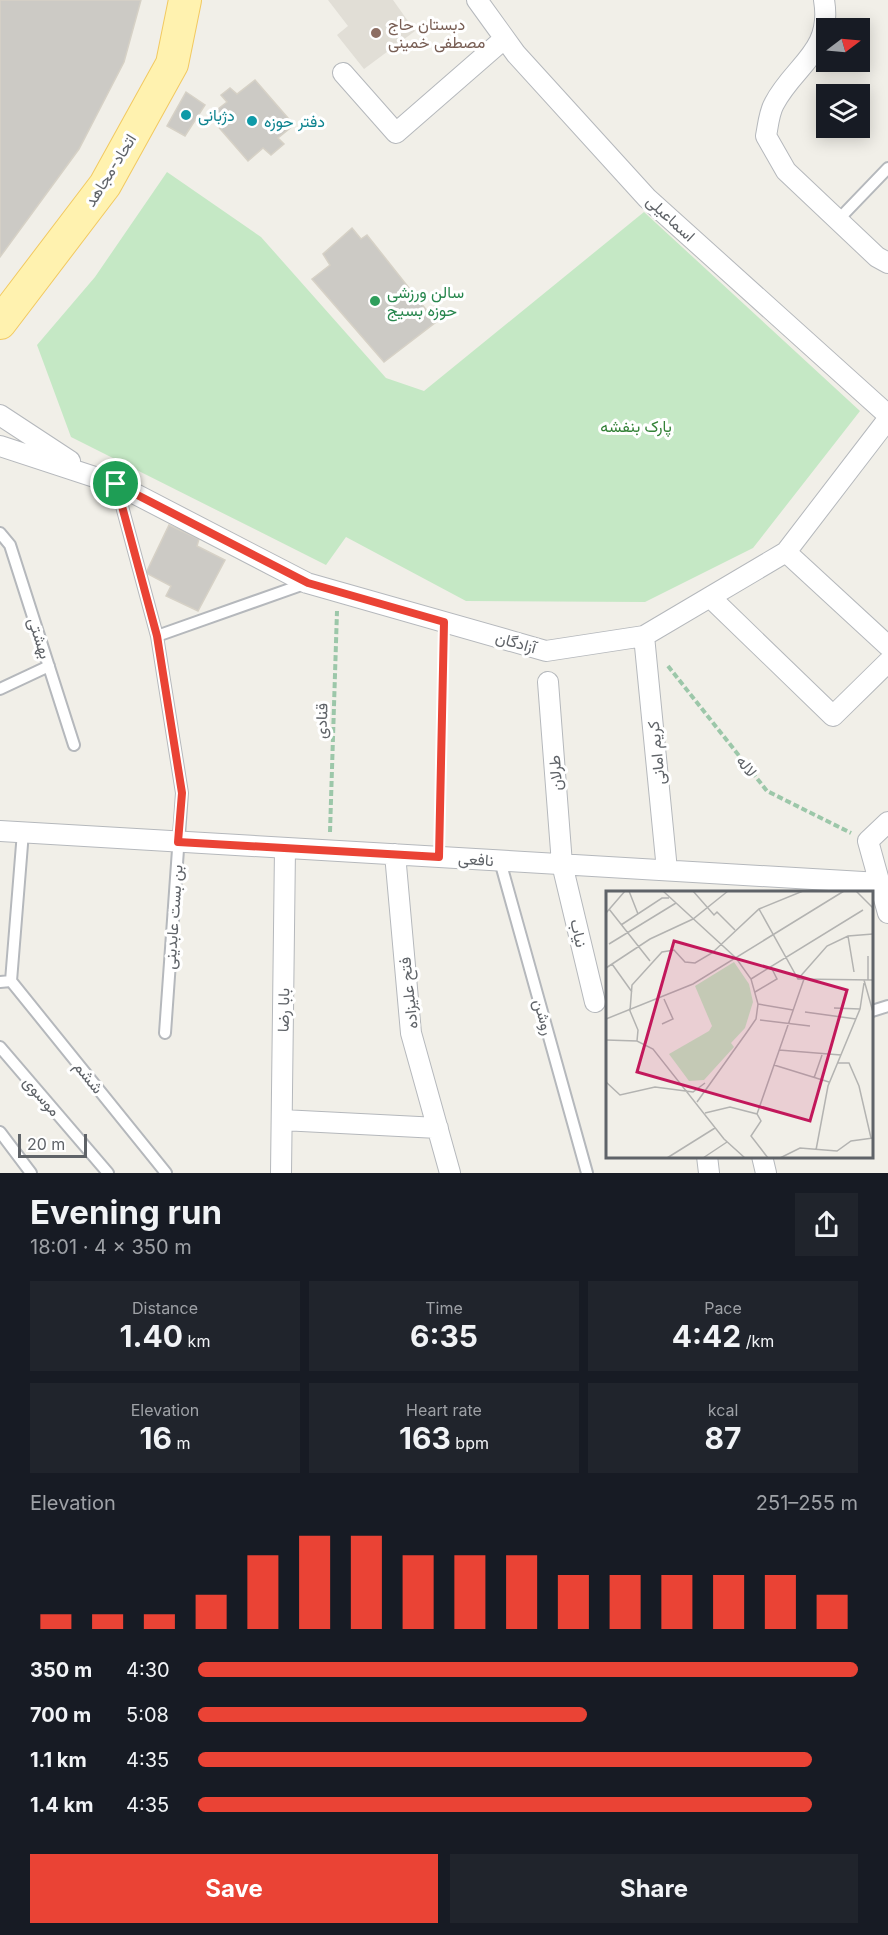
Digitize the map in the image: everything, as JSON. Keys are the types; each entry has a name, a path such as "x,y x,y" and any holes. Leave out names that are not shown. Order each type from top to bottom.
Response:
{"main road":[{"name":"اتحاد-مجاهد","path":"0,323 105,185 172,63 185,0"}],"street":[{"name":"اسماعیلی","path":"477,0 504,39 647,198 888,417"},
{"path":"824,0 827,19 816,51 773,105 766,136 786,171 877,257 888,263"},
{"path":"343,73 396,133 504,39"},
{"path":"0,414 87,473"},
{"name":"آزادگان","path":"87,473 116,484 308,583 546,651 644,636 786,552 888,417"},
{"path":"0,446 87,473"},
{"path":"786,552 888,646"},
{"path":"710,597 832,716 888,662"},
{"name":"کریم امانی","path":"644,636 667,870"},
{"name":"طرلان","path":"548,682 562,864"},
{"path":"868,842 888,822"},
{"name":"نافعی","path":"0,831 880,883"},
{"path":"868,842 888,848"},
{"path":"868,842 888,913"},
{"name":"بابا رضا","path":"281,1173 285,848"},
{"name":"فتح علیزاده","path":"394,854 411,1033 450,1173"},
{"name":"نیاب","path":"562,864 595,1002"},
{"path":"282,1120 438,1128"},
{"path":"707,1158 709,1173"},
{"path":"762,1158 766,1173"}],"lane":[{"path":"838,220 888,168"},
{"name":"بن بست عابدینی","path":"116,484 157,636 182,793 165,1033"},
{"name":"بهشتی","path":"0,532 10,545 74,745"},
{"path":"157,636 308,583"},
{"path":"0,689 48,666"},
{"path":"6,982 23,832"},
{"name":"روشن","path":"500,861 587,1173"},
{"name":"ششم","path":"6,982 166,1173"},
{"path":"873,1011 888,1006"},
{"name":"موسوی","path":"0,1047 108,1173"},
{"path":"0,1132 31,1173"}],"path":[{"name":"قنادی","path":"329,850 338,592"},
{"path":"439,857 444,622"},
{"name":"لاله","path":"644,636 767,791 868,842"}],"shaded area":[{"name":"دبستان حاج مصطفی خمینی","path":"328,0 393,0 415,31 364,69 337,35 348,26"}],"green space":[{"name":"پارک بنفشه","path":"167,172 261,237 386,378 424,391 644,212 860,411 753,548 645,602 466,601 346,537 326,565 71,437 37,345 95,277"}],"building":[{"path":"0,0 141,0 124,62 79,149 0,257"},
{"name":"دفتر حوزه","path":"255,80 294,125 278,138 284,144 271,155 263,148 248,161 209,116 227,102 221,95 230,88 237,94"},
{"name":"دژبانی","path":"186,92 205,105 185,136 167,126"},
{"name":"سالن ورزشی حوزه بسیج","path":"352,228 361,239 367,235 436,322 384,362 312,279 330,265 323,254"},
{"path":"169,525 199,539 197,546 225,560 198,611 166,596 171,586 146,573"}],"place":[{"name":"دبستان حاج مصطفی خمینی","path":"376,33"},
{"name":"دژبانی","path":"186,115"},
{"name":"دفتر حوزه","path":"252,121"},
{"name":"سالن ورزشی حوزه بسیج","path":"375,301"}],"route":[{"path":"116,484 308,583 444,622 439,857 178,842 182,793 157,636 116,484"}]}
